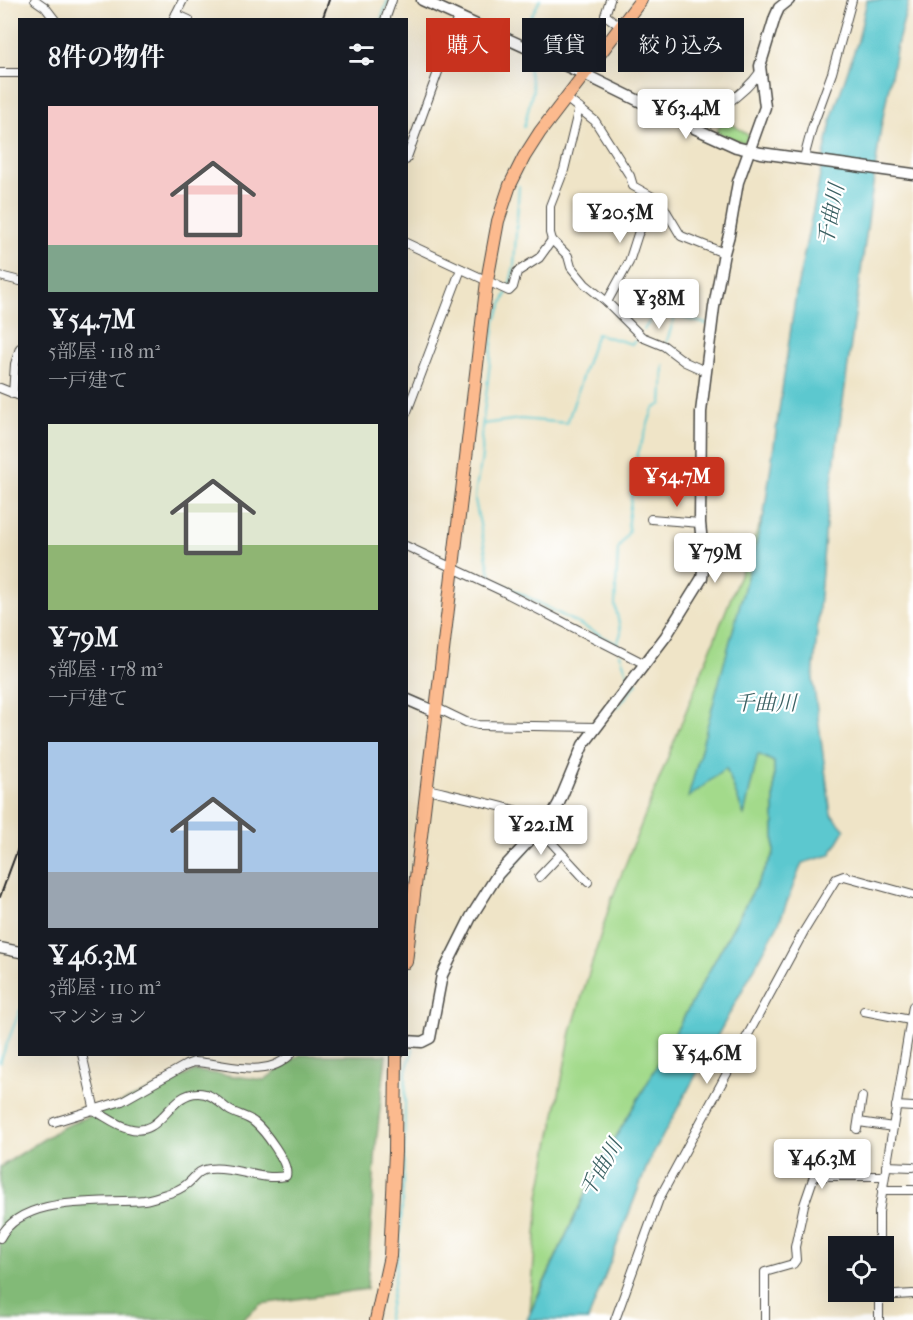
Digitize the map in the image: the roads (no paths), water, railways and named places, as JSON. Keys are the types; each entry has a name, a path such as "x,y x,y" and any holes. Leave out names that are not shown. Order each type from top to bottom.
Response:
{"main road":[{"path":"626,18 641,0"},
{"path":"408,946 494,234 510,185 540,132 618,29"},
{"path":"376,1320 390,1256 396,1056"}],"street":[{"path":"35,0 53,18"},
{"path":"174,17 183,0"},
{"path":"386,18 392,0"},
{"path":"422,0 584,74 694,128 748,150 913,174"},
{"path":"610,0 605,15 618,25"},
{"path":"694,128 700,120 726,104 753,82 760,72 775,17 779,8 789,0"},
{"path":"807,158 812,128 832,73 852,0"},
{"path":"408,154 458,17"},
{"path":"408,1041 422,1042 430,1038 442,975 471,917 498,874 544,826 559,802 583,745 645,664 702,578 704,563 700,524 701,412 705,372 716,290 738,182 765,107 760,72"},
{"path":"0,73 18,73"},
{"path":"566,98 595,121 630,176 633,186 660,201 681,236 724,253"},
{"path":"408,244 508,290 513,287 517,272 539,258 552,240 550,206 564,170 579,108"},
{"path":"607,302 629,262 638,234 656,198"},
{"path":"552,240 568,256 570,267 585,284 642,337 664,346 677,357 705,372"},
{"path":"408,409 461,269"},
{"path":"0,276 18,280"},
{"path":"0,388 16,395 15,364 18,354"},
{"path":"651,519 700,524"},
{"path":"408,547 645,664"},
{"path":"408,700 478,725 597,727"},
{"path":"427,789 543,819 544,826 561,854 588,882"},
{"path":"539,877 561,854"},
{"path":"615,1320 659,1199 804,931 836,879 844,876 913,895"},
{"path":"0,948 18,952"},
{"path":"879,1236 879,1212 884,1176 913,1006"},
{"path":"864,1011 910,1020"},
{"path":"0,1238 5,1229 20,1216 40,1208 147,1199 174,1192 188,1184 199,1171 205,1169 231,1170 260,1177 286,1176 287,1172 268,1137 259,1126 252,1120 230,1111 213,1096 195,1093 186,1095 178,1100 156,1124 135,1129 119,1124 95,1111 82,1056"},
{"path":"54,1122 122,1101 194,1062 268,1069 288,1056"},
{"path":"862,1097 858,1126 893,1127"},
{"path":"896,1106 913,1107"},
{"path":"886,1166 913,1167"},
{"path":"765,1320 765,1272 795,1262 797,1257 795,1247 804,1205 814,1176 884,1176"},
{"path":"882,1190 913,1190"},
{"path":"894,1294 913,1294"},
{"path":"879,1302 879,1320"}],"water":[{"name":"千曲川","path":"867,0 909,0 897,45 881,127 826,524 813,680 831,814 845,830 830,855 802,863 779,923 649,1161 588,1320 527,1320 595,1173 648,1082 774,853 774,762 758,754 744,815 726,768 688,798 764,514 796,293 832,117 858,40"}],"waterway":[{"path":"382,18 388,0"},
{"path":"530,18 540,0"},
{"path":"524,127 533,89 529,72"},
{"path":"509,288 514,266 519,186"},
{"path":"507,293 495,321 475,500 491,578 617,646"},
{"path":"644,330 658,307 675,316"},
{"path":"666,344 675,316 707,324"},
{"path":"483,424 520,419 567,423 597,334 632,344 635,341"},
{"path":"617,644 621,633 615,605 618,549 629,531 628,521 637,456 653,409 662,404 664,366"},
{"path":"620,654 629,678"},
{"path":"617,708 637,683 635,682"},
{"path":"546,830 560,813 564,804"},
{"path":"499,883 529,849"},
{"path":"0,1062 18,1015"},
{"path":"387,1320 401,1228 406,1071 413,1049"}],"railway":[{"path":"323,18 329,0"},
{"path":"0,897 18,848"}]}
